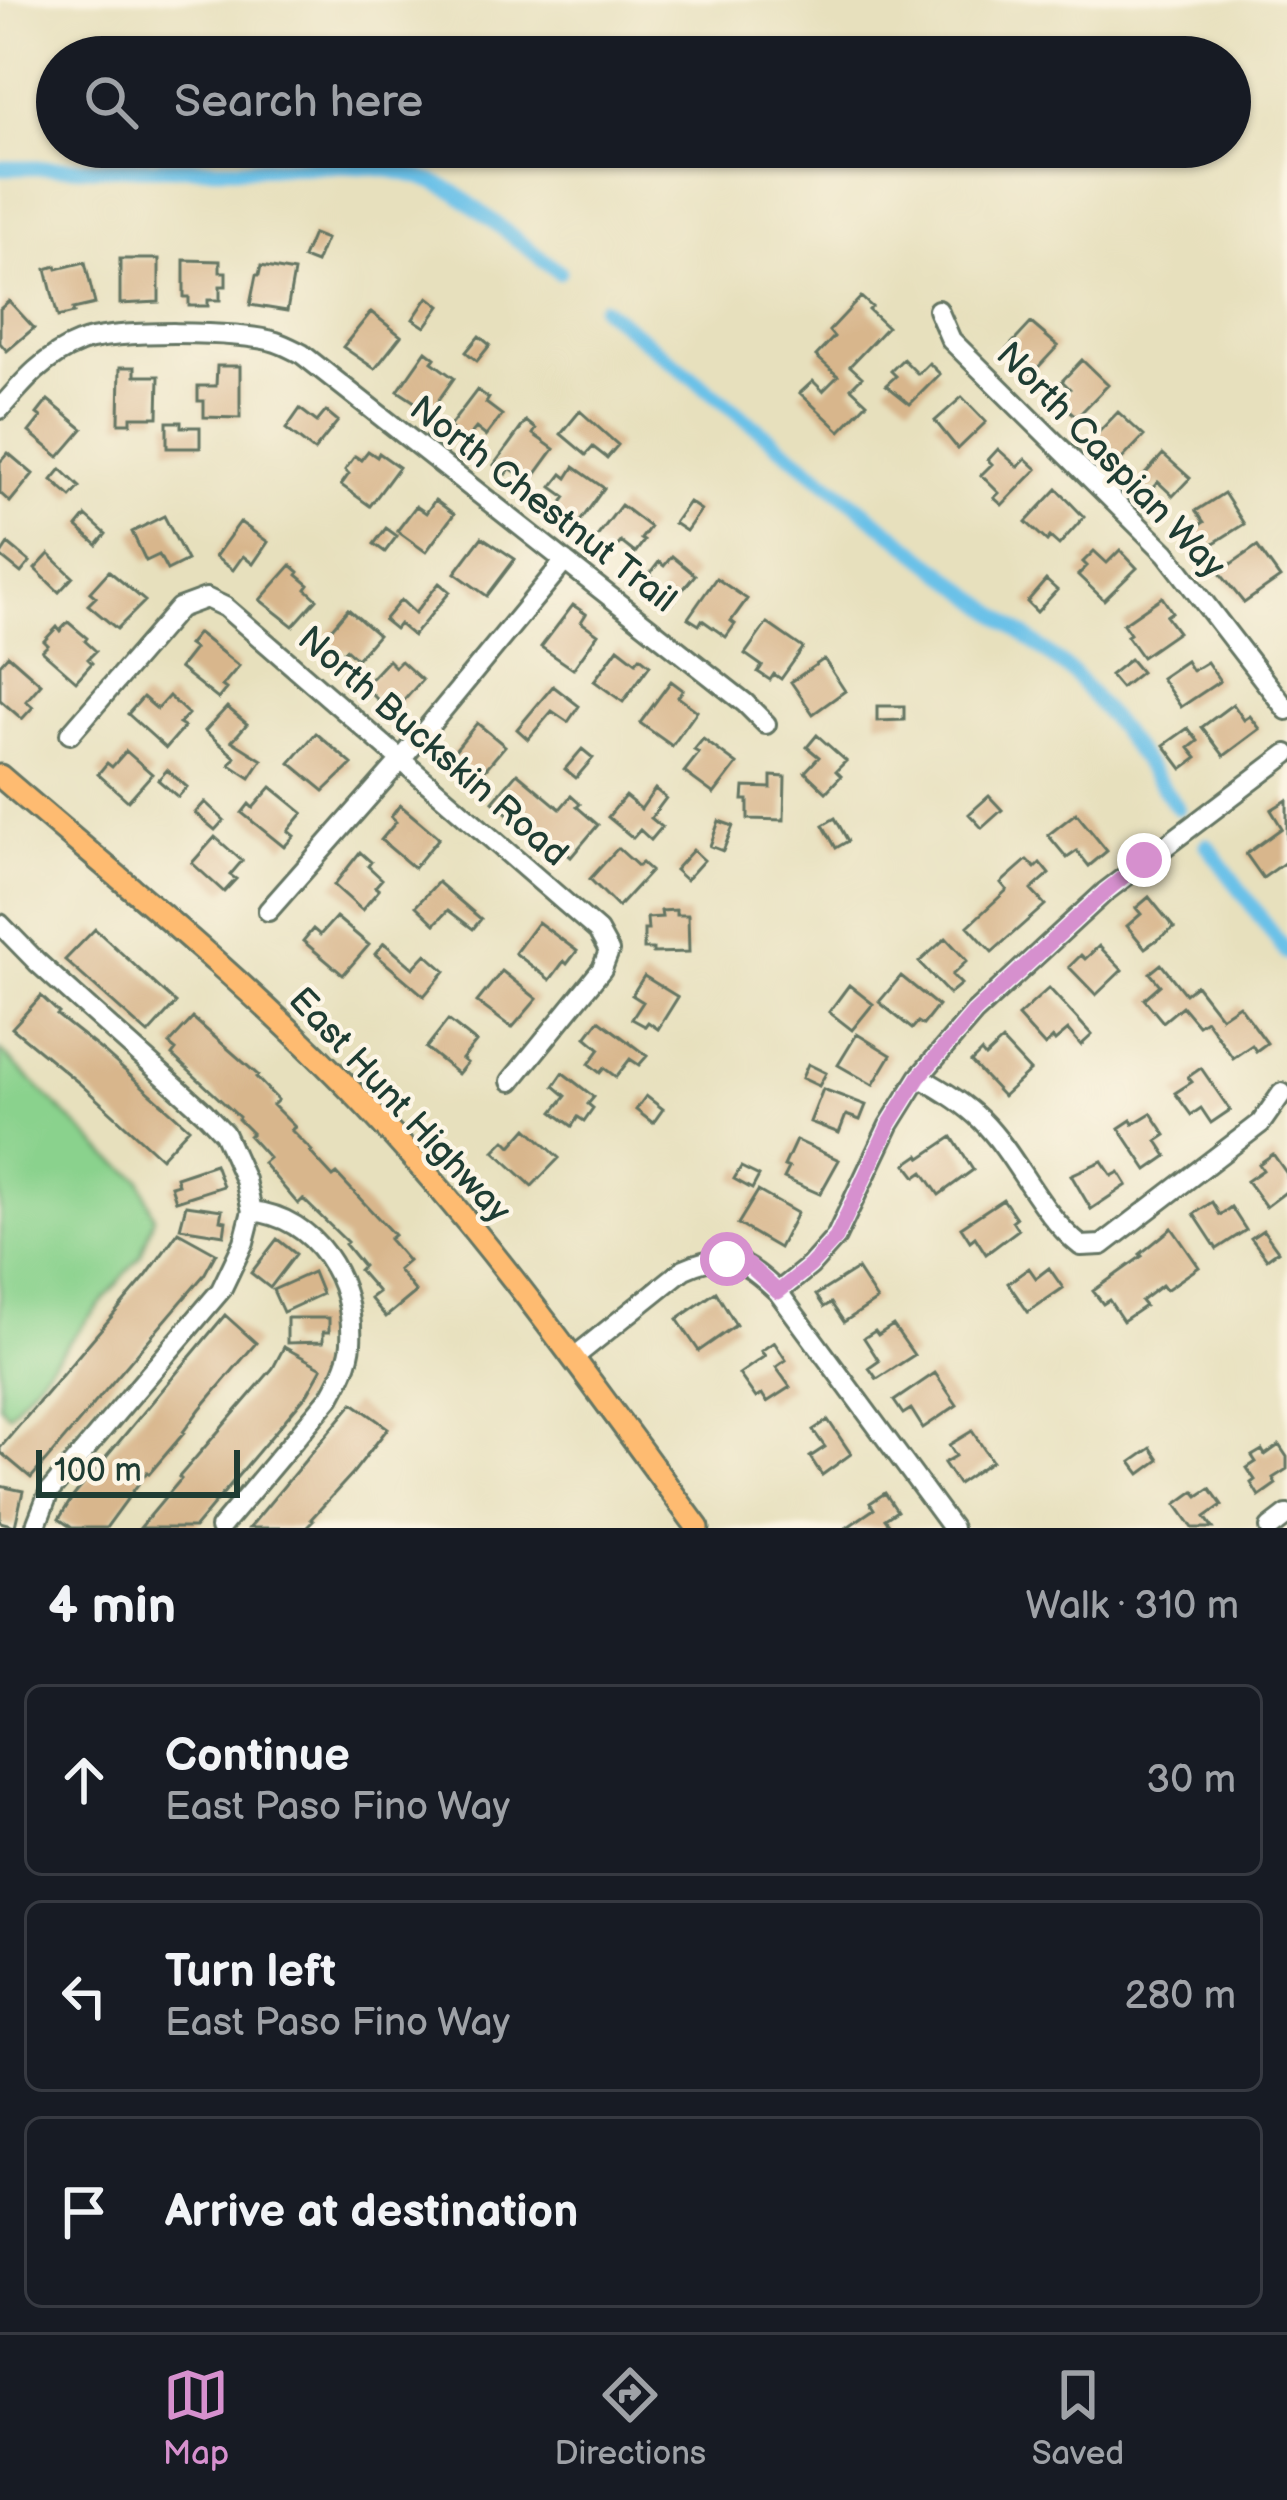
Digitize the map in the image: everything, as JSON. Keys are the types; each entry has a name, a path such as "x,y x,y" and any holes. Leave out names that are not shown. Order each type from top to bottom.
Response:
{"main road":[{"name":"East Hunt Highway","path":"0,776 225,970 398,1141 573,1358 698,1528"}],"street":[{"name":"North Caspian Way","path":"938,310 951,340 1166,553 1287,710"},
{"name":"North Chestnut Trail","path":"0,409 34,370 82,341 232,334 277,342 302,354 766,724"},
{"path":"268,910 401,760 565,561"},
{"name":"North Buckskin Road","path":"70,734 179,608 206,598 225,607 598,931 609,951 602,969 511,1081"},
{"path":"778,1292 836,1238 889,1125 919,1077 974,1013 1105,892 1287,754"},
{"path":"0,924 224,1133 245,1180 252,1211 244,1242 221,1290 50,1492 34,1528"},
{"path":"919,1077 980,1119 1063,1231 1081,1246 1102,1244 1262,1123 1282,1093"},
{"path":"220,1528 332,1396 351,1346 345,1292 334,1263 313,1238 292,1223 252,1211"},
{"path":"573,1358 684,1269 704,1260 749,1265 778,1292 952,1528"},
{"path":"1270,1528 1287,1515"}],"green space":[{"path":"0,1050 108,1156 140,1179 154,1217 141,1255 9,1414 0,1405"}],"building":[{"path":"313,234 326,239 316,263 303,258"},
{"path":"120,259 159,259 159,302 120,304"},
{"path":"184,260 220,261 226,286 220,286 220,300 208,300 208,306 189,306 189,297 184,297"},
{"path":"85,262 95,304 58,317 46,269"},
{"path":"261,266 294,272 287,311 250,305"},
{"path":"428,297 440,306 425,327 413,319"},
{"path":"861,297 887,327 850,366 862,377 851,388 867,403 840,431 800,393 813,381 823,391 838,376 816,356 834,337 829,331"},
{"path":"9,301 34,328 7,351 0,343 0,309"},
{"path":"371,312 401,336 375,369 343,347"},
{"path":"1031,323 1058,346 1031,375 1005,351"},
{"path":"479,336 490,345 477,361 466,352"},
{"path":"426,351 435,358 432,362 454,378 430,412 398,391"},
{"path":"903,359 918,374 929,363 940,374 910,404 886,385"},
{"path":"1082,360 1108,385 1077,417 1059,401 1070,389 1062,381"},
{"path":"217,366 240,366 240,418 204,417 198,386 216,386"},
{"path":"120,367 135,367 135,376 159,376 158,417 131,417 131,423 119,423"},
{"path":"477,390 502,415 486,436 476,428 466,440 449,427"},
{"path":"962,397 986,422 958,449 935,421"},
{"path":"48,400 83,429 59,457 29,432"},
{"path":"300,409 317,422 326,411 338,421 314,451 286,429"},
{"path":"580,411 618,445 607,458 593,447 586,455 561,434"},
{"path":"1118,412 1144,436 1119,462 1093,438"},
{"path":"526,421 536,429 533,434 554,449 530,482 510,468 506,474 494,465"},
{"path":"167,422 200,427 200,448 167,448"},
{"path":"998,449 1018,467 1026,459 1037,469 1002,505 994,498 999,493 981,475"},
{"path":"368,451 399,467 370,506 341,485 355,456 361,460"},
{"path":"8,453 33,474 10,502 0,493 0,462"},
{"path":"1163,454 1190,478 1173,496 1158,482 1149,492 1138,482"},
{"path":"574,467 604,488 576,527 555,512 566,497 552,487"},
{"path":"61,469 80,487 71,497 52,480"},
{"path":"1057,489 1084,517 1059,545 1026,522"},
{"path":"1224,493 1244,524 1200,549 1189,532 1204,522 1196,511"},
{"path":"435,500 454,514 426,552 397,531 416,506 426,513"},
{"path":"689,502 701,510 686,531 674,523"},
{"path":"621,505 650,527 635,553 621,542 610,555 593,542"},
{"path":"86,516 106,534 97,545 77,527"},
{"path":"164,516 187,560 167,570 159,555 146,561 132,532"},
{"path":"240,522 268,542 253,564 243,556 233,570 215,557"},
{"path":"386,528 397,536 385,552 374,544"},
{"path":"482,537 515,559 487,596 455,573"},
{"path":"8,544 30,562 21,573 0,556"},
{"path":"1257,546 1280,578 1244,603 1219,572"},
{"path":"1120,550 1137,568 1104,600 1078,575 1094,551 1107,563"},
{"path":"49,554 73,577 59,592 35,569"},
{"path":"672,556 695,575 671,604 659,595 665,587 649,575 659,562 664,566"},
{"path":"291,565 317,599 293,626 260,600"},
{"path":"109,571 145,601 117,629 88,605 96,597 90,592"},
{"path":"716,578 747,599 726,637 702,620 699,625 688,618"},
{"path":"1046,580 1057,590 1037,612 1027,602"},
{"path":"439,583 450,592 413,636 399,624 395,629 384,620 401,600 415,613"},
{"path":"1162,597 1172,612 1166,616 1178,632 1142,657 1123,624"},
{"path":"573,605 586,614 581,622 598,634 573,669 541,647"},
{"path":"348,609 378,635 357,659 346,649 333,663 318,651"},
{"path":"68,622 96,651 76,681 42,651 48,645 44,641"},
{"path":"767,623 803,648 781,679 774,674 770,680 758,672 762,666 745,654"},
{"path":"198,633 239,666 222,686 226,689 218,699 179,668 194,649 188,645"},
{"path":"618,648 636,662 640,657 650,665 623,702 594,681"},
{"path":"8,655 41,684 26,701 33,707 22,719 0,700 0,664"},
{"path":"824,659 845,691 813,714 791,682"},
{"path":"1130,659 1141,672 1121,688 1110,675"},
{"path":"388,660 395,667 401,661 422,680 392,714 364,686"},
{"path":"1186,661 1192,671 1207,662 1220,681 1181,707 1161,678"},
{"path":"671,681 683,690 678,697 697,711 672,746 640,723"},
{"path":"553,686 579,706 568,722 552,711 528,739 517,729"},
{"path":"169,696 188,714 179,724 184,727 166,748 128,714 143,697 157,709"},
{"path":"1233,704 1244,720 1250,716 1260,729 1224,756 1202,727"},
{"path":"877,706 904,706 904,720 877,721"},
{"path":"227,707 247,724 232,741 262,760 250,778 230,765 235,757 205,731"},
{"path":"477,723 505,746 478,778 460,764 456,769 446,761"},
{"path":"1188,728 1198,741 1189,748 1197,758 1182,769 1164,745"},
{"path":"316,733 352,764 324,791 290,763"},
{"path":"817,735 846,761 836,771 841,776 826,792 805,772 819,757 807,747"},
{"path":"703,739 737,764 714,794 684,772"},
{"path":"582,749 593,758 576,778 565,769"},
{"path":"126,751 152,774 128,801 98,774"},
{"path":"167,770 187,787 178,797 158,780"},
{"path":"517,773 560,809 571,796 598,825 571,857 553,841 547,848 493,801"},
{"path":"771,776 785,777 784,820 748,819 744,787 771,788"},
{"path":"271,787 303,813 288,831 294,836 284,847 242,813 249,804 253,808"},
{"path":"655,789 666,798 651,818 662,827 651,840 640,830 633,838 608,817 625,796 641,809"},
{"path":"989,796 1002,810 982,828 969,814"},
{"path":"1287,800 1287,861 1263,878 1246,854 1282,828 1271,810"},
{"path":"205,802 224,820 215,830 195,813"},
{"path":"400,805 439,838 414,868 381,840 396,822 391,817"},
{"path":"1076,813 1107,851 1089,866 1077,851 1067,858 1048,835"},
{"path":"835,818 848,841 836,848 823,825"},
{"path":"719,821 733,826 723,851 710,846"},
{"path":"215,837 242,861 230,875 236,879 224,892 192,863"},
{"path":"618,848 651,871 618,907 590,879"},
{"path":"693,850 704,860 686,880 675,870"},
{"path":"360,852 382,879 362,910 334,885"},
{"path":"1027,860 1035,868 1040,863 1049,874 1031,890 1045,905 992,952 968,926 1007,890 1001,883"},
{"path":"438,882 481,919 473,929 448,910 435,924 416,906"},
{"path":"1149,897 1174,928 1145,948 1127,926 1141,914 1136,908"},
{"path":"676,910 676,915 688,915 689,952 644,949 647,918"},
{"path":"336,917 369,945 343,975 303,941 313,929 320,935"},
{"path":"538,922 577,951 550,980 515,953"},
{"path":"95,929 176,1003 148,1034 65,960"},
{"path":"946,938 967,961 952,975 961,984 949,994 919,962"},
{"path":"384,943 413,968 426,954 445,971 424,996 375,954"},
{"path":"1099,946 1122,970 1096,995 1069,967"},
{"path":"1161,964 1185,994 1196,985 1221,1017 1239,1005 1267,1043 1256,1051 1252,1045 1233,1058 1206,1020 1198,1025 1182,1006 1163,1022 1144,999 1160,985 1150,973"},
{"path":"502,971 537,999 512,1028 477,1002"},
{"path":"644,976 678,997 658,1029 632,1019 643,1002 632,995"},
{"path":"901,976 938,1006 923,1025 918,1022 912,1029 879,1002"},
{"path":"849,985 873,1004 852,1030 829,1012"},
{"path":"1049,988 1092,1035 1081,1045 1068,1030 1045,1046 1018,1016"},
{"path":"41,996 189,1128 161,1158 12,1028"},
{"path":"193,1018 258,1075 278,1100 273,1105 295,1127 291,1130 394,1235 389,1239 408,1261 398,1270 416,1292 386,1317 370,1298 378,1292 359,1270 363,1266 347,1242 303,1199 298,1204 263,1163 269,1158 239,1117 172,1055 176,1050 169,1044"},
{"path":"448,1020 476,1042 462,1059 467,1063 458,1074 426,1048"},
{"path":"599,1020 647,1056 639,1065 630,1059 616,1077 589,1064 600,1049 586,1037"},
{"path":"857,1034 891,1055 873,1085 838,1065"},
{"path":"1002,1041 1030,1071 1003,1096 971,1062 981,1052 985,1057"},
{"path":"808,1064 826,1073 819,1086 802,1078"},
{"path":"1201,1068 1230,1110 1211,1123 1201,1108 1191,1115 1175,1093 1192,1082 1188,1077"},
{"path":"563,1073 594,1097 584,1121 578,1117 572,1126 553,1112 566,1096 554,1086"},
{"path":"823,1089 866,1105 860,1120 846,1115 839,1133 810,1122"},
{"path":"646,1096 663,1109 653,1123 636,1110"},
{"path":"1151,1113 1166,1135 1157,1141 1167,1156 1147,1170 1119,1128"},
{"path":"527,1128 559,1158 532,1186 494,1151 505,1140 511,1146"},
{"path":"952,1137 973,1170 939,1195 923,1172 916,1177 906,1164"},
{"path":"796,1140 839,1160 820,1194 784,1178 789,1168 784,1166"},
{"path":"1273,1154 1287,1174 1287,1191 1266,1207 1247,1181 1263,1170 1259,1164"},
{"path":"1102,1161 1112,1176 1119,1172 1127,1185 1091,1209 1071,1175"},
{"path":"215,1164 223,1186 176,1201 171,1186 178,1184 176,1177"},
{"path":"741,1167 759,1176 752,1189 734,1179"},
{"path":"758,1191 797,1213 779,1248 738,1224"},
{"path":"1003,1199 1018,1230 986,1254 961,1227"},
{"path":"1212,1202 1220,1215 1231,1207 1246,1230 1217,1249 1194,1214"},
{"path":"186,1205 222,1210 224,1235 180,1228"},
{"path":"1172,1228 1199,1267 1166,1290 1162,1285 1141,1301 1145,1306 1123,1321 1109,1300 1103,1304 1093,1291"},
{"path":"1263,1230 1278,1251 1267,1259 1251,1238"},
{"path":"178,1232 216,1253 204,1275 31,1478 0,1448"},
{"path":"277,1239 296,1254 270,1288 251,1273"},
{"path":"1029,1268 1036,1278 1049,1268 1063,1288 1028,1312 1008,1283"},
{"path":"857,1269 877,1300 844,1322 831,1303 824,1307 816,1295"},
{"path":"313,1272 322,1294 283,1312 273,1290"},
{"path":"716,1292 736,1325 699,1351 677,1319"},
{"path":"225,1315 256,1343 184,1433 147,1472 106,1528 72,1528 59,1519 72,1498"},
{"path":"287,1318 329,1318 329,1332 323,1332 323,1342 287,1343"},
{"path":"893,1325 914,1355 877,1379 869,1368 879,1361 864,1338"},
{"path":"774,1342 786,1360 776,1367 790,1387 767,1402 762,1394 756,1398 739,1374 765,1356 761,1351"},
{"path":"284,1347 322,1368 308,1393 194,1528 140,1528 273,1368"},
{"path":"935,1373 957,1405 923,1428 911,1409 903,1414 894,1401"},
{"path":"353,1403 388,1428 353,1473 306,1528 249,1528"},
{"path":"828,1420 851,1454 822,1475 810,1457 825,1447 813,1430"},
{"path":"972,1431 992,1461 958,1484 944,1463 956,1456 949,1445"},
{"path":"1279,1445 1287,1457 1287,1469 1259,1496 1247,1468 1256,1462 1252,1456 1262,1450 1265,1455"},
{"path":"1151,1448 1159,1460 1140,1474 1131,1462"},
{"path":"0,1486 23,1491 15,1526 0,1522"},
{"path":"1210,1488 1222,1505 1205,1517 1213,1528 1193,1528 1176,1504 1194,1491 1198,1496"},
{"path":"885,1493 897,1511 885,1519 892,1528 846,1528 874,1509 870,1503"}],"waterway":[{"path":"0,168 36,168"},
{"path":"36,168 230,168"},
{"path":"375,168 430,181 456,193 559,272"},
{"path":"603,308 1074,674 1178,808"},
{"path":"1207,845 1287,953"}],"route":[{"path":"727,1259 749,1265 778,1292 810,1266 836,1238 889,1125 919,1077 974,1013 1144,860"}]}
